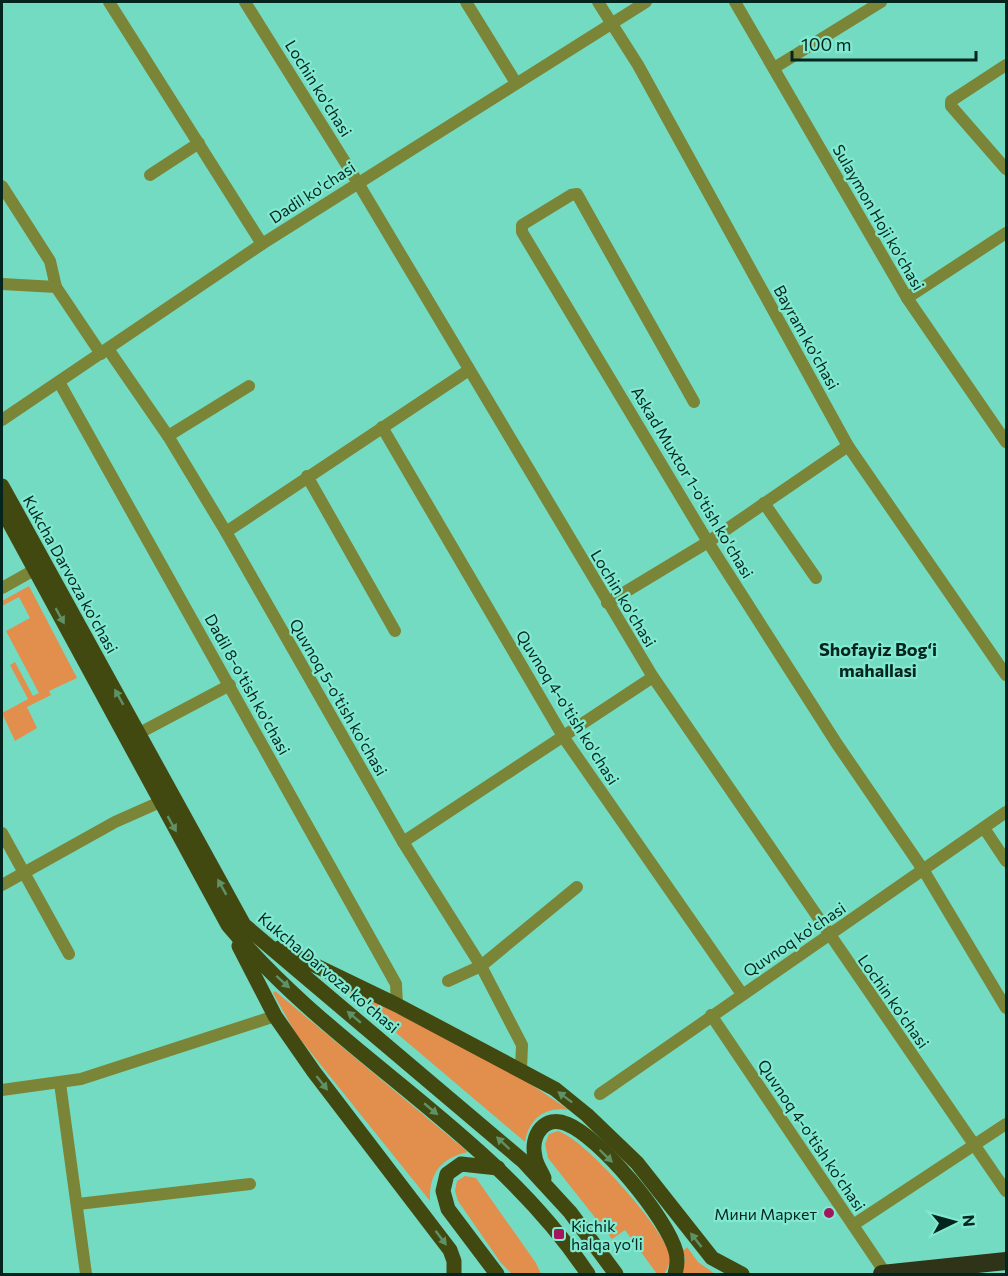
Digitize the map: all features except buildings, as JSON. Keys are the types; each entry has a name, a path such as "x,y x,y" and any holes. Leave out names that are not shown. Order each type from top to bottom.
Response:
{"highway":[{"path":"884,1274 1006,1261"}],"main road":[{"name":"Kukcha Darvoza ko'chasi","path":"2,486 40,567 133,736 228,925 275,975 500,1169 535,1204 588,1275"},
{"name":"Kukcha Darvoza ko'chasi","path":"2,509 40,567"},
{"name":"Kukcha Darvoza ko'chasi","path":"166,799 236,913 254,935 497,1137 547,1186 616,1275"},
{"path":"228,925 275,1016 314,1072 450,1250 454,1261 454,1275"},
{"path":"254,935 397,1005 555,1089 587,1115 637,1163 702,1248 723,1267 742,1275"},
{"path":"547,1186 535,1156 536,1137 546,1123 564,1122 610,1158 652,1207 676,1250 675,1275"},
{"path":"497,1275 448,1209 443,1191 447,1174 461,1164 500,1169"}],"street":[{"path":"110,2 262,244"},
{"name":"Lochin ko'chasi","path":"245,2 358,182 653,677 1006,1191"},
{"path":"466,2 516,83"},
{"name":"Bayram ko'chasi","path":"598,2 638,65 848,446 1006,675"},
{"name":"Dadil ko'chasi","path":"2,420 262,244 646,2"},
{"name":"Sulaymon Hoji ko'chasi","path":"735,2 907,298 1006,442"},
{"path":"774,68 880,2"},
{"path":"1006,65 951,101 951,106 1006,169"},
{"path":"150,175 199,143"},
{"name":"Quvnoq 5-o'tish ko'chasi","path":"2,186 50,261 56,287 168,436 226,532 403,842 481,966 522,1045 520,1069"},
{"name":"Askad Muxtor 1-o'tish ko'chasi","path":"694,402 577,194 522,225 522,232 708,542 837,744 924,871 1006,1008"},
{"path":"907,298 1006,233"},
{"path":"2,284 56,287"},
{"path":"226,532 469,370"},
{"name":"Dadil 8-o'tish ko'chasi","path":"60,382 396,984 397,1005"},
{"path":"168,436 249,386"},
{"name":"Quvnoq 4-o'tish ko'chasi","path":"382,427 564,738 742,994"},
{"path":"607,603 708,542 848,446"},
{"path":"307,476 395,631"},
{"path":"764,503 816,578"},
{"path":"2,588 40,567"},
{"path":"403,842 564,738 653,677"},
{"path":"133,736 230,685"},
{"path":"2,885 115,822 166,799"},
{"name":"Quvnoq ko'chasi","path":"600,1094 1006,812"},
{"path":"984,828 1006,861"},
{"path":"2,833 22,873 69,954"},
{"path":"448,981 481,966 577,887"},
{"path":"2,1090 60,1083 101,1074 275,1016"},
{"name":"Quvnoq 4-o'tish ko'chasi","path":"711,1016 884,1274"},
{"path":"60,1083 86,1275"},
{"path":"853,1225 1006,1124"},
{"path":"78,1204 250,1184"}],"shaded area":[{"path":"29,586 77,678 49,691 51,695 27,707 37,728 15,741 2,713 28,699 10,665 15,662 33,696 39,693 6,631 30,618 19,597 2,606 2,601"},
{"path":"335,981 523,1079 569,1110 553,1110 540,1116 530,1126 525,1142"},
{"path":"275,991 468,1152 451,1158 438,1168 432,1182 430,1201 296,1034 273,993"},
{"path":"558,1131 570,1137 603,1166 652,1223 669,1252 669,1264 664,1274 657,1274 625,1230 612,1239 548,1158 545,1144 549,1134"},
{"path":"465,1176 476,1178 536,1263 541,1274 512,1274 501,1263 458,1201 455,1191 457,1181"},
{"path":"687,1247 698,1262 715,1274 682,1274 685,1259 683,1251"}],"place":[{"name":"Мини Маркет","path":"829,1213"},
{"name":"Kichik halqa yoʻli","path":"559,1234"}],"district":[{"name":"Shofayiz Bogʻi mahallasi","path":"878,659"}]}
